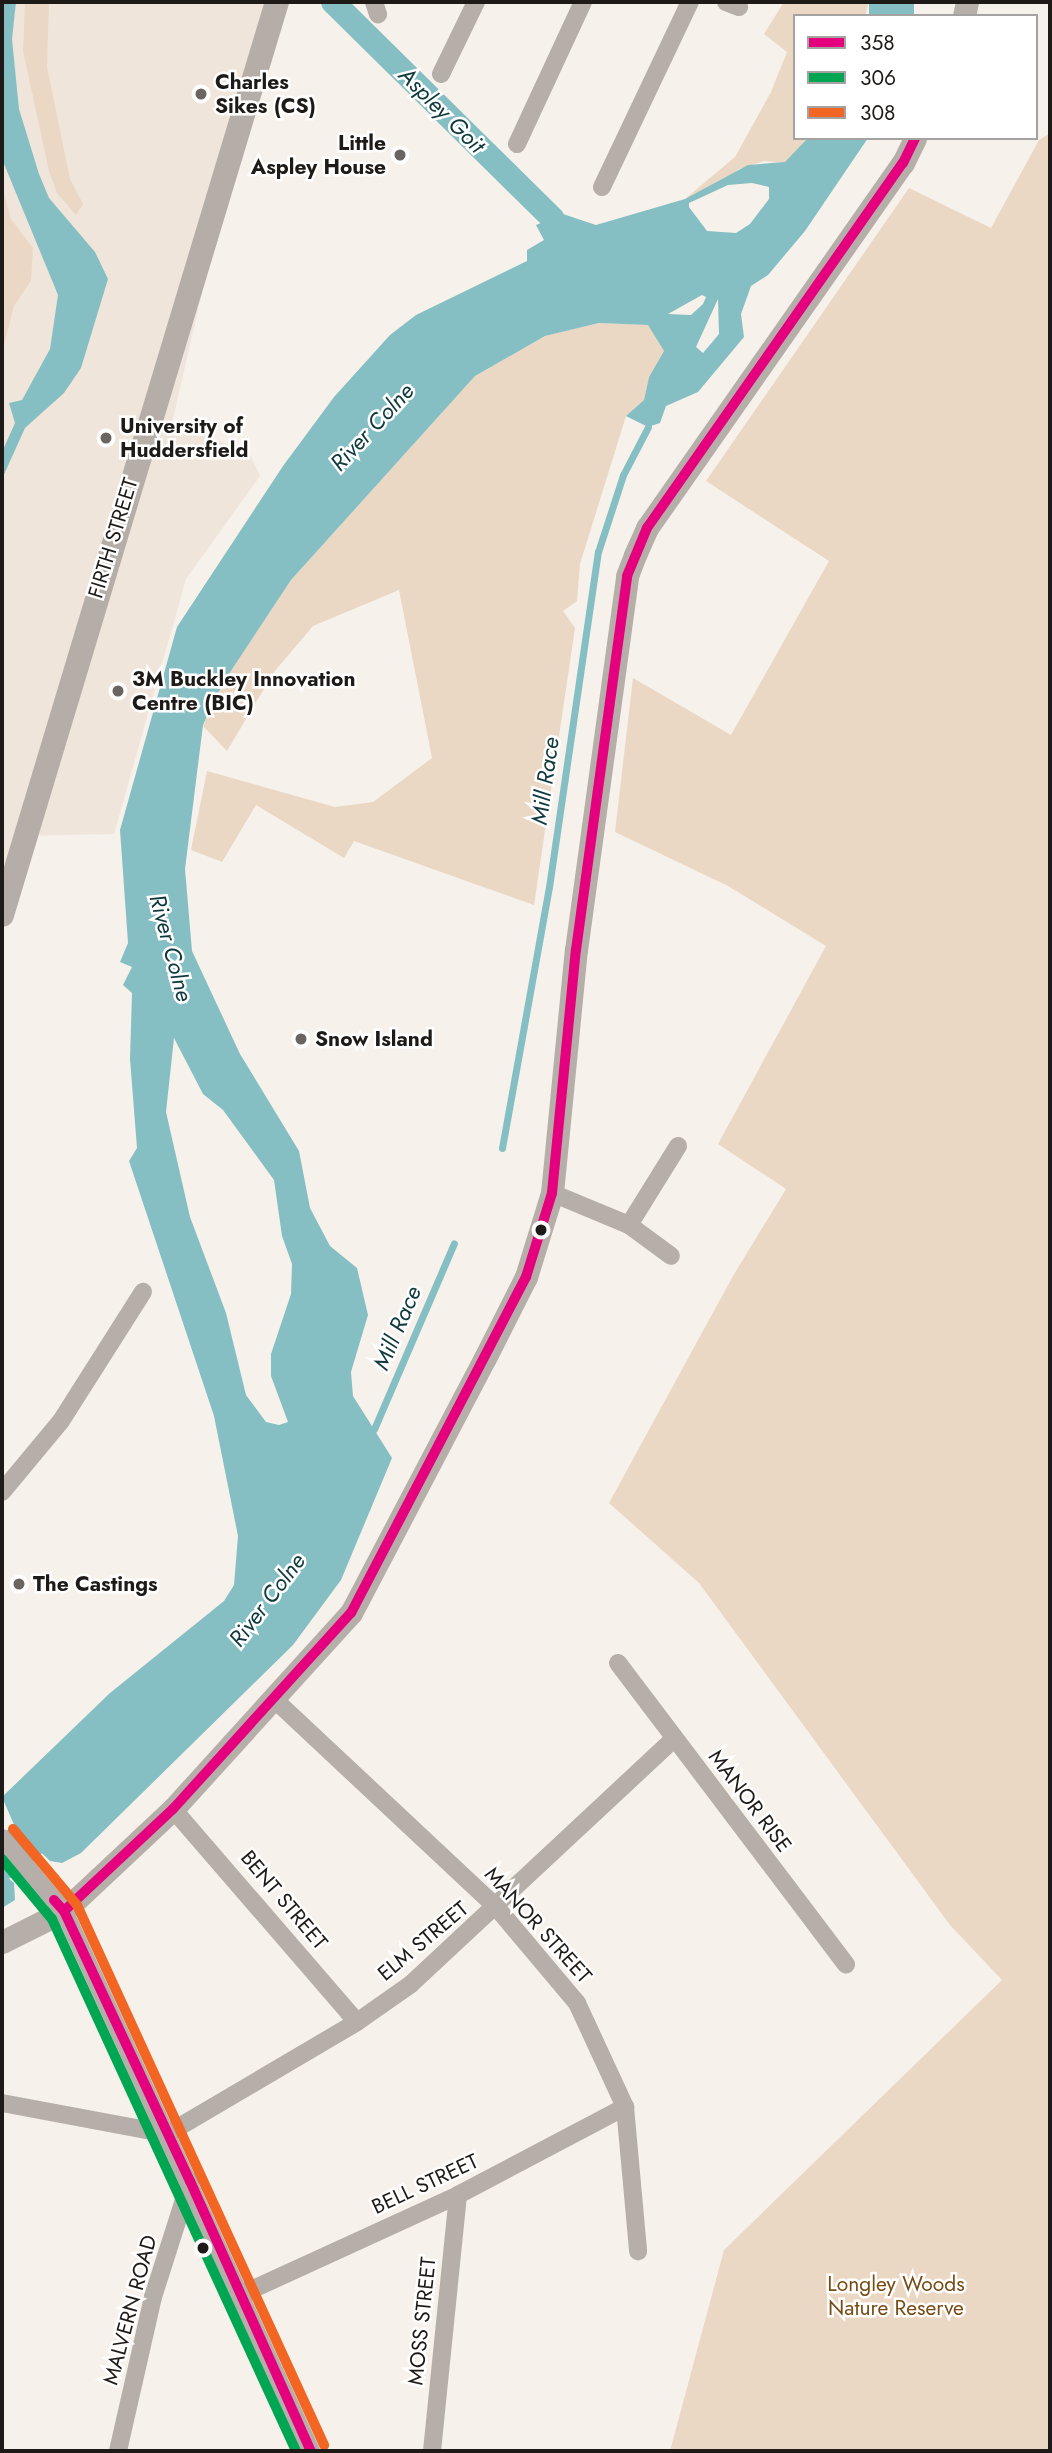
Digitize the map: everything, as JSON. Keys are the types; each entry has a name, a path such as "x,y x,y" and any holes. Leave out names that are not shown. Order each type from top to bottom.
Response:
{"main road":[{"name":"FIRTH STREET","path":"2,915 277,2"}],"street":[{"path":"441,74 475,2"},
{"path":"517,144 583,2"},
{"path":"602,187 690,2"},
{"path":"2,1942 59,1906 173,1809 275,1700 351,1613 526,1277 552,1193 576,950 627,576 647,528 903,163 914,140"},
{"path":"629,1225 678,1146"},
{"path":"552,1193 629,1225 671,1256"},
{"path":"2,1492 61,1421 143,1292"},
{"name":"MANOR RISE","path":"618,1663 846,1965"},
{"name":"MANOR STREET","path":"275,1700 497,1908 577,2003 625,2107 638,2251"},
{"name":"ELM STREET","path":"167,2134 357,2022 411,1984 497,1908 674,1739"},
{"name":"BENT STREET","path":"173,1809 357,2022"},
{"path":"2,1839 59,1906 190,2181 311,2451"},
{"path":"2,2103 167,2134"},
{"name":"BELL STREET","path":"240,2295 458,2195 625,2107"},
{"name":"MALVERN ROAD","path":"118,2451 153,2297 190,2181"},
{"name":"MOSS STREET","path":"432,2451 458,2195"}],"shaded area":[{"name":"University of Huddersfield","path":"2,2 269,2 172,423 249,452 260,476 186,579 114,834 15,836 2,871"}],"green space":[{"path":"25,2 49,2 47,67 70,179 83,204 76,215 57,193 49,171 23,51"},
{"path":"784,2 869,2 866,14 793,14 793,140 807,140 796,156 785,163 764,161 739,169 725,181 685,199 735,157 771,92 787,52 764,34"},
{"name":"Longley Woods Nature Reserve","path":"1050,133 1050,2451 670,2451 724,2250 1002,1980 950,1925 699,1583 609,1503 733,1276 786,1189 718,1144 826,946 728,886 615,832 633,678 731,735 829,561 706,481 909,188 991,228 1039,140"},
{"path":"2,186 11,219 33,248 31,281 14,306 2,353"},
{"path":"599,323 649,325 664,351 649,377 644,400 626,416 580,564 577,601 563,611 575,628 534,905 354,841 344,858 256,805 222,862 191,850 207,771 335,807 373,802 432,758 399,590 313,626 274,672 227,751 203,726 223,683 291,580 475,376 545,336"}],"water":[{"path":"2,2 16,2 12,39 19,109 39,174 49,198 95,252 108,279 81,368 64,393 25,428 2,479 2,452 15,423 9,403 22,400 50,349 58,295 2,159"},
{"path":"869,2 914,2 914,14 869,14"},
{"path":"806,140 867,140 805,231 768,275 751,286 741,314 744,337 698,392 666,406 660,423 648,427 626,416 644,400 649,377 664,351 648,325 599,323 545,336 475,376 291,580 223,683 203,725 185,869 192,951 240,1054 299,1151 310,1208 330,1246 357,1268 368,1315 351,1372 353,1396 392,1458 341,1580 293,1645 81,1853 62,1863 50,1861 15,1827 2,1797 110,1693 224,1601 234,1585 238,1536 214,1416 129,1161 137,1148 130,1059 132,993 123,985 132,967 120,962 128,943 120,830 177,627 283,466 334,397 390,335 416,315 527,261 527,250 544,240 536,225 563,214 596,225 685,199 748,165 785,162","holes":["752,183 769,187 769,199 750,224 736,233 707,231 689,207 689,203 728,185","702,295 706,297 703,304 691,315 668,314","718,299 719,334 703,353 696,347","174,1038 203,1094 223,1110 274,1180 282,1236 292,1264 291,1294 271,1354 271,1376 288,1422 279,1425 266,1422 246,1395 226,1313 190,1217 166,1112"]},
{"path":"2,1873 14,1883 15,1900 2,1908"}],"waterway":[{"name":"Aspley Goit","path":"333,2 552,218"},
{"name":"Mill Race","path":"502,1148 549,887 598,552 623,475 648,427"},
{"name":"Mill Race","path":"374,1429 454,1243"},
{"name":"River Colne","path":"2,1860 70,1805"}],"transit line":[{"name":"358","path":"64,1911 173,1809 351,1613 526,1277 552,1193 576,950 627,576 647,528 903,163 914,140"},
{"name":"308","path":"13,1829 77,1905 324,2445"},
{"name":"306","path":"2,1859 52,1919 296,2451"},
{"name":"358","path":"54,1900 64,1911 190,2181 311,2451"}],"place":[{"name":"Charles Sikes (CS)","path":"201,94"},
{"name":"Little Aspley House","path":"400,155"},
{"name":"University of Huddersfield","path":"106,438"},
{"name":"3M Buckley Innovation Centre (BIC)","path":"118,691"},
{"name":"Snow Island","path":"301,1039"},
{"name":"The Castings","path":"19,1584"}]}
